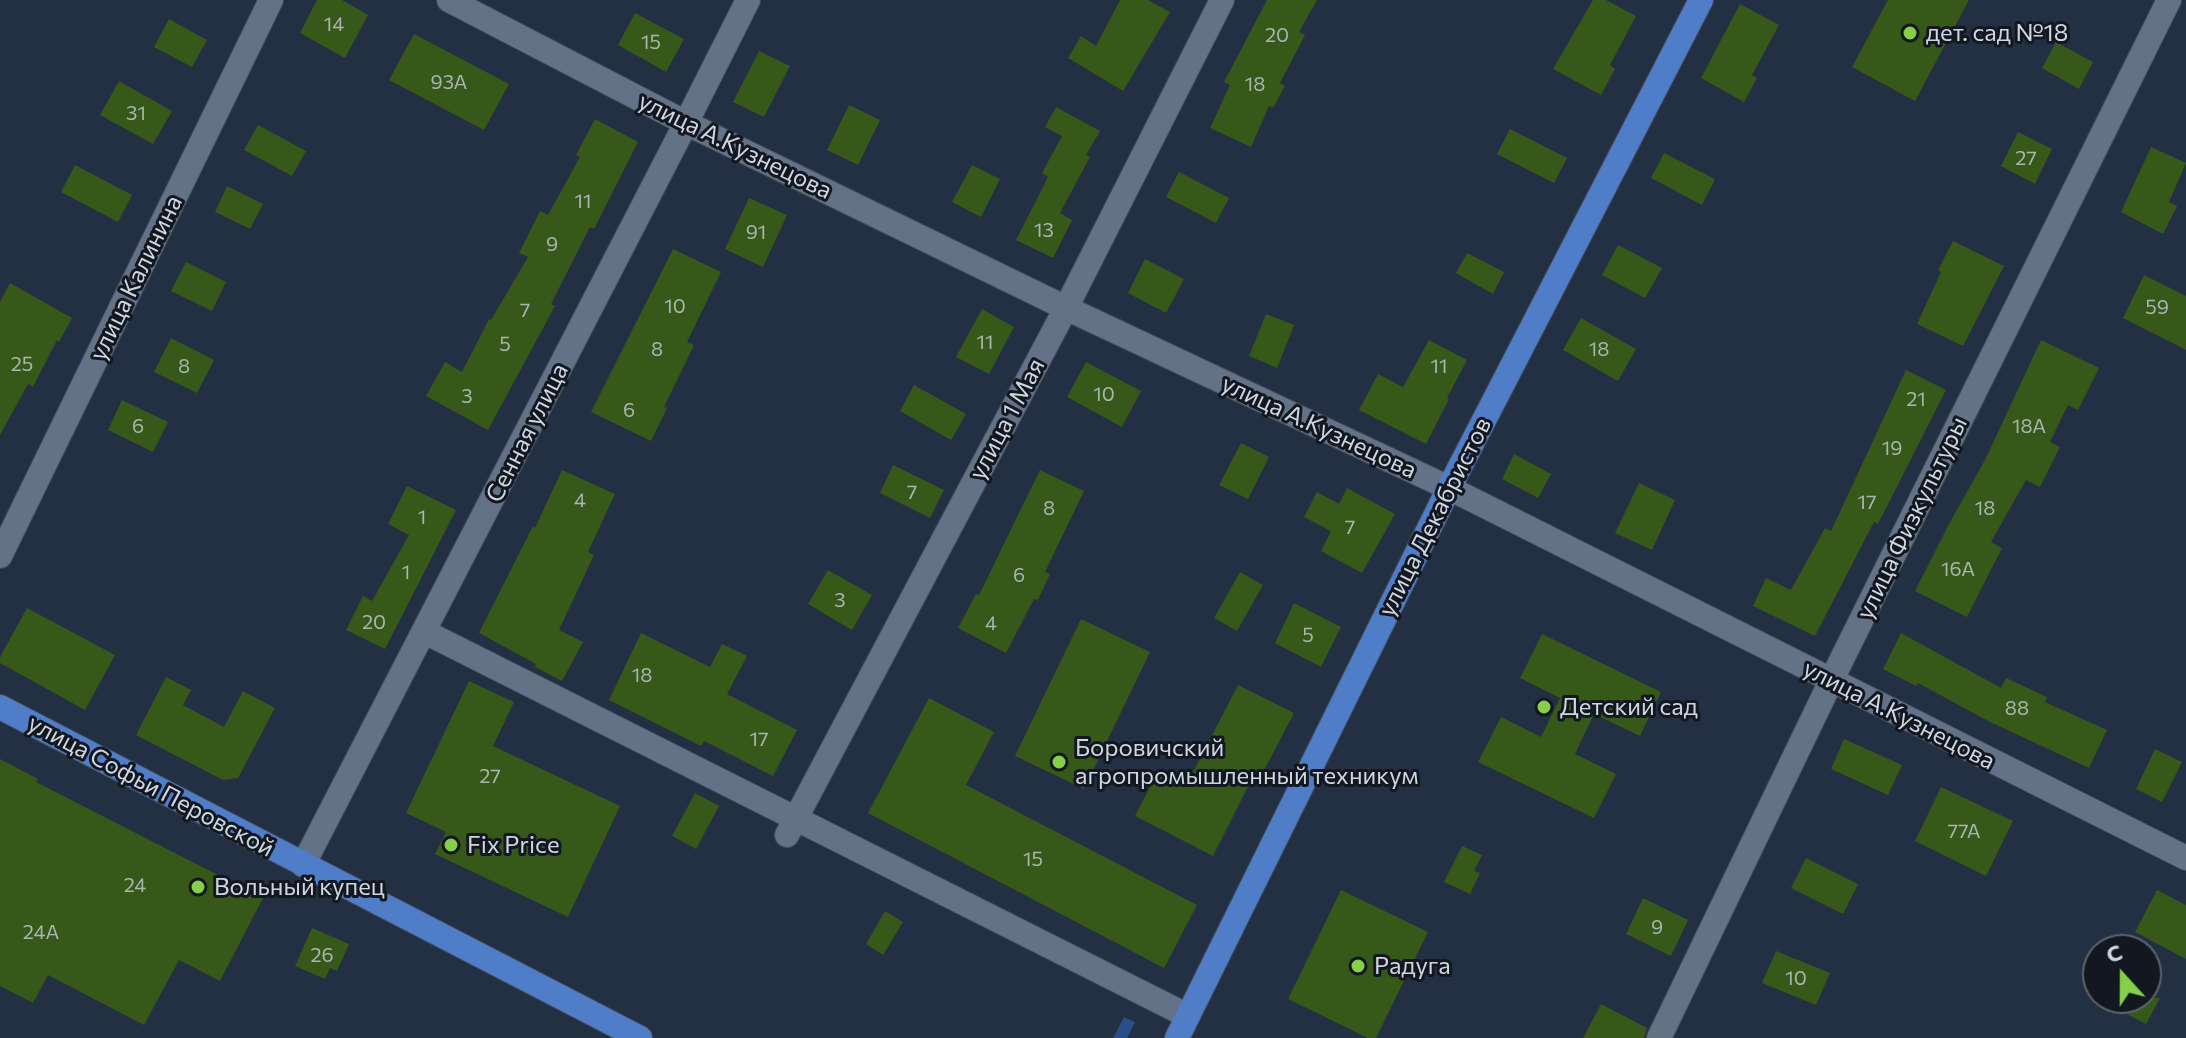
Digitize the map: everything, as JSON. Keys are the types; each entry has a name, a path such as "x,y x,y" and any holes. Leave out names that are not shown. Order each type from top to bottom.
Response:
{"main road":[{"name":"улица Декабристов","path":"1183,1027 1449,488 1701,0"},
{"name":"улица Софьи Перовской","path":"0,707 640,1038"}],"street":[{"name":"улица Калинина","path":"0,556 271,0"},
{"name":"улица А.Кузнецова","path":"449,0 686,123 1066,308 1449,488 2186,858"},
{"name":"Сенная улица","path":"303,865 748,0"},
{"name":"улица 1 Мая","path":"792,827 1066,308 1222,0"},
{"name":"улица Физкультуры","path":"1659,1038 1831,681 2169,0"},
{"path":"425,632 792,827 1183,1027"}],"shaded area":[{"path":"1124,1017 1135,1022 1127,1038 1113,1038"}],"building":[{"path":"317,0 342,0 368,15 345,58 300,33"},
{"path":"1120,0 1148,0 1170,12 1123,91 1068,58 1081,36 1096,46"},
{"path":"1267,0 1317,0 1299,32 1305,35 1280,83 1285,86 1273,108 1269,106 1251,147 1210,128 1230,85 1224,82"},
{"path":"1593,0 1606,0 1636,16 1610,65 1615,69 1601,95 1553,69"},
{"name":"дет. сад №18","path":"1888,0 1969,0 1915,101 1852,67"},
{"path":"1740,4 1779,25 1752,75 1757,78 1744,102 1701,78"},
{"path":"635,13 684,39 666,72 618,45"},
{"path":"169,19 207,40 192,67 154,47"},
{"path":"414,34 509,84 484,130 389,80"},
{"path":"2056,42 2093,62 2079,89 2042,68"},
{"path":"759,51 790,66 764,117 733,102"},
{"path":"119,81 172,111 153,144 100,115"},
{"path":"849,105 880,120 858,165 827,150"},
{"path":"1056,107 1100,131 1086,155 1090,157 1060,213 1072,220 1053,258 1016,240 1048,177 1042,173 1062,136 1045,127"},
{"path":"595,119 638,142 594,229 590,227 551,304 555,306 488,430 426,396 445,362 462,372 489,319 528,257 519,253 540,211 548,215 580,157 576,155"},
{"path":"258,125 306,151 292,176 244,150"},
{"path":"1510,129 1567,158 1554,183 1497,154"},
{"path":"2018,132 2052,149 2035,184 2001,166"},
{"path":"2151,147 2186,163 2169,202 2177,206 2163,234 2121,212"},
{"path":"1664,153 1715,179 1702,205 1651,178"},
{"path":"75,165 132,195 118,222 61,192"},
{"path":"972,165 1000,179 981,217 952,202"},
{"path":"1179,172 1229,198 1216,223 1166,197"},
{"path":"227,186 263,204 250,229 215,212"},
{"path":"749,198 787,215 763,267 725,249"},
{"path":"1953,241 2004,266 1963,346 1917,324"},
{"path":"1618,245 1662,268 1645,298 1602,275"},
{"path":"673,249 721,272 687,342 694,345 651,441 591,412"},
{"path":"1467,253 1504,272 1493,294 1456,273"},
{"path":"1145,259 1184,279 1166,313 1128,293"},
{"path":"186,262 226,282 212,311 171,291"},
{"path":"2144,275 2186,296 2186,350 2123,318"},
{"path":"10,283 72,318 33,387 28,384 0,435 0,302"},
{"path":"982,309 1014,327 989,374 956,357"},
{"path":"1266,314 1294,325 1277,368 1249,356"},
{"path":"1581,318 1636,349 1618,381 1563,350"},
{"path":"171,338 214,360 197,393 154,372"},
{"path":"1429,340 1467,360 1426,444 1359,410 1378,374 1403,387"},
{"path":"2041,340 2099,368 2078,410 2068,405 2050,442 2060,447 2040,487 2026,480 1991,542 2002,548 1967,617 1915,591 1985,460"},
{"path":"1086,362 1141,391 1122,427 1067,397"},
{"path":"1906,370 1946,390 1878,524 1874,522 1815,636 1753,606 1766,578 1791,590 1825,528 1831,531"},
{"path":"914,385 966,414 951,440 900,411"},
{"path":"122,400 168,422 153,452 108,430"},
{"path":"1241,443 1269,457 1248,499 1219,485"},
{"path":"1514,454 1551,474 1538,498 1502,479"},
{"path":"893,465 944,490 930,518 880,493"},
{"path":"562,470 615,494 588,552 594,555 559,630 583,642 562,681 479,633"},
{"path":"1040,470 1084,491 1045,572 1050,574 1038,600 1034,599 1006,653 958,628 976,594 979,595"},
{"path":"1639,483 1675,500 1652,550 1615,533"},
{"path":"407,486 456,510 385,649 346,630 363,596 372,601 409,535 388,524"},
{"path":"1347,488 1395,514 1362,573 1321,551 1331,531 1304,517 1317,492 1339,504"},
{"path":"828,570 872,595 852,630 808,604"},
{"path":"1240,572 1263,585 1237,631 1214,618"},
{"path":"1294,603 1341,627 1321,667 1275,643"},
{"path":"27,608 115,655 85,710 0,663 0,657"},
{"path":"1081,619 1150,652 1084,789 1015,756"},
{"path":"641,633 710,667 722,644 747,656 727,694 797,730 773,776 704,741 701,746 609,700"},
{"path":"1901,633 2001,688 2006,678 2047,697 2045,702 2107,730 2089,768 1990,722 1918,683 1916,686 1883,669"},
{"path":"1542,634 1661,692 1640,736 1594,714 1575,754 1616,774 1594,818 1478,762 1501,717 1541,737 1560,698 1520,678"},
{"path":"166,677 191,690 183,705 224,727 243,691 275,708 238,778 223,780 136,735"},
{"path":"469,681 514,702 493,746 620,806 568,917 435,854 446,832 406,813"},
{"path":"1238,685 1294,713 1258,782 1252,779 1213,856 1135,816 1158,771 1186,786"},
{"path":"929,698 994,732 966,785 1197,905 1164,968 868,813"},
{"path":"1844,739 1902,765 1888,795 1831,769"},
{"path":"2155,749 2182,762 2162,802 2136,789"},
{"path":"0,759 38,779 36,782 263,898 220,981 179,960 144,1025 48,975 33,1003 0,986"},
{"path":"1941,787 2013,821 1986,876 1915,841"},
{"path":"695,793 719,806 696,849 672,836"},
{"path":"1462,846 1482,855 1474,871 1480,873 1470,894 1444,882"},
{"path":"1806,858 1858,884 1843,914 1791,888"},
{"name":"Радуга","path":"1341,890 1428,932 1376,1038 1368,1038 1288,999"},
{"path":"2157,890 2186,905 2186,959 2162,946 2162,934 2135,932"},
{"path":"1643,898 1688,920 1671,956 1626,934"},
{"path":"885,911 903,922 883,955 866,944"},
{"path":"312,928 349,944 337,971 330,968 325,979 295,966"},
{"path":"1776,951 1830,973 1816,1005 1762,983"},
{"path":"1601,1004 1647,1028 1644,1038 1583,1038"},
{"path":"2127,1014 2151,1014 2146,1024"}],"place":[{"name":"дет. сад №18","path":"1910,33"},
{"name":"Детский сад","path":"1544,707"},
{"name":"Боровичский агропромышленный техникум","path":"1059,762"},
{"name":"Fix Price","path":"451,845"},
{"name":"Вольный купец","path":"198,887"},
{"name":"Радуга","path":"1358,966"}]}
